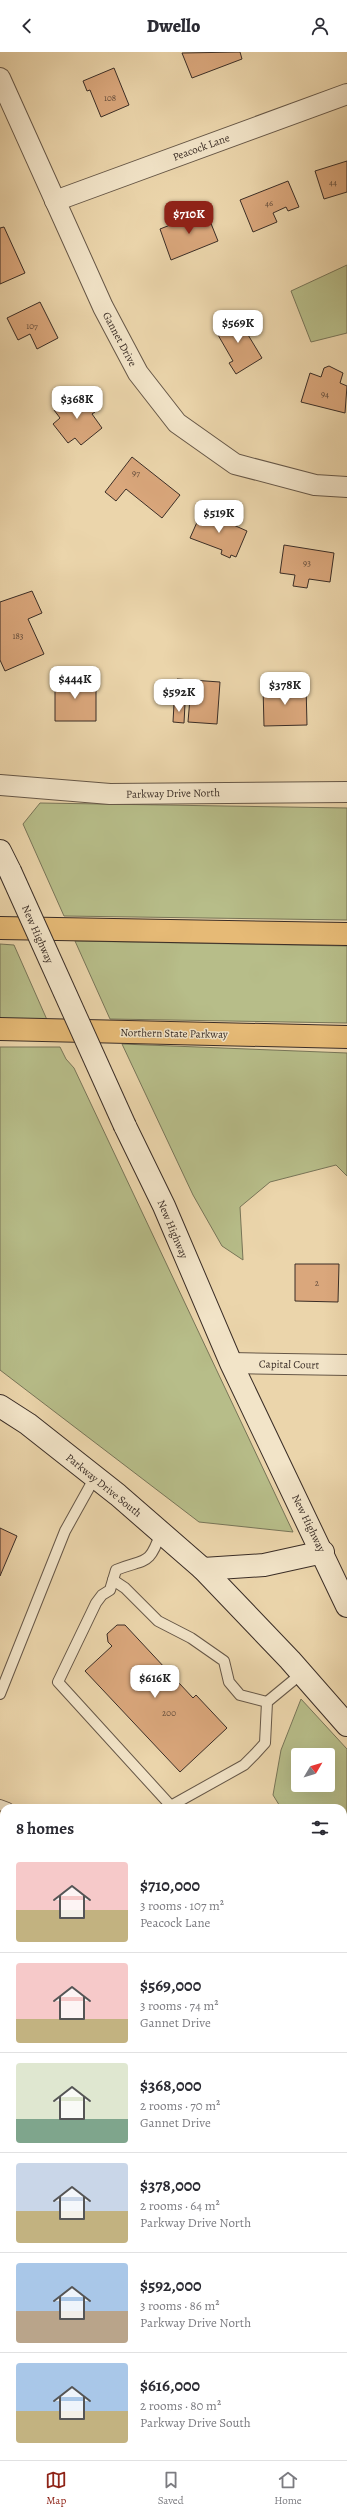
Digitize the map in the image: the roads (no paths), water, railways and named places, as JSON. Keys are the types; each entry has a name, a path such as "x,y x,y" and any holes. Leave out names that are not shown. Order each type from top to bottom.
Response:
{"highway":[{"path":"0,928 347,934"},
{"name":"Northern State Parkway","path":"0,1029 347,1037"}],"street":[{"name":"Gannet Drive","path":"0,78 103,307 138,373 177,423 235,464 315,485 347,487"},
{"name":"Peacock Lane","path":"55,201 347,94"},
{"name":"Parkway Drive North","path":"0,785 110,794 347,792"},
{"name":"New Highway","path":"0,851 125,1126 164,1206 231,1363 323,1552 347,1606"},
{"name":"Capital Court","path":"231,1363 347,1365"},
{"name":"Parkway Drive South","path":"0,1406 28,1424 95,1477 203,1569 342,1716"},
{"path":"203,1569 264,1565 323,1552"}],"lane":[{"path":"0,1694 65,1531 95,1477"},
{"path":"161,1532 155,1552 148,1559 116,1570 110,1590 102,1595 96,1603 58,1682 166,1804"},
{"path":"113,1580 125,1588 158,1621 191,1638 224,1661 229,1682 240,1695 267,1702"},
{"path":"174,1804 244,1765 255,1754 265,1743 267,1702 301,1674"}]}
